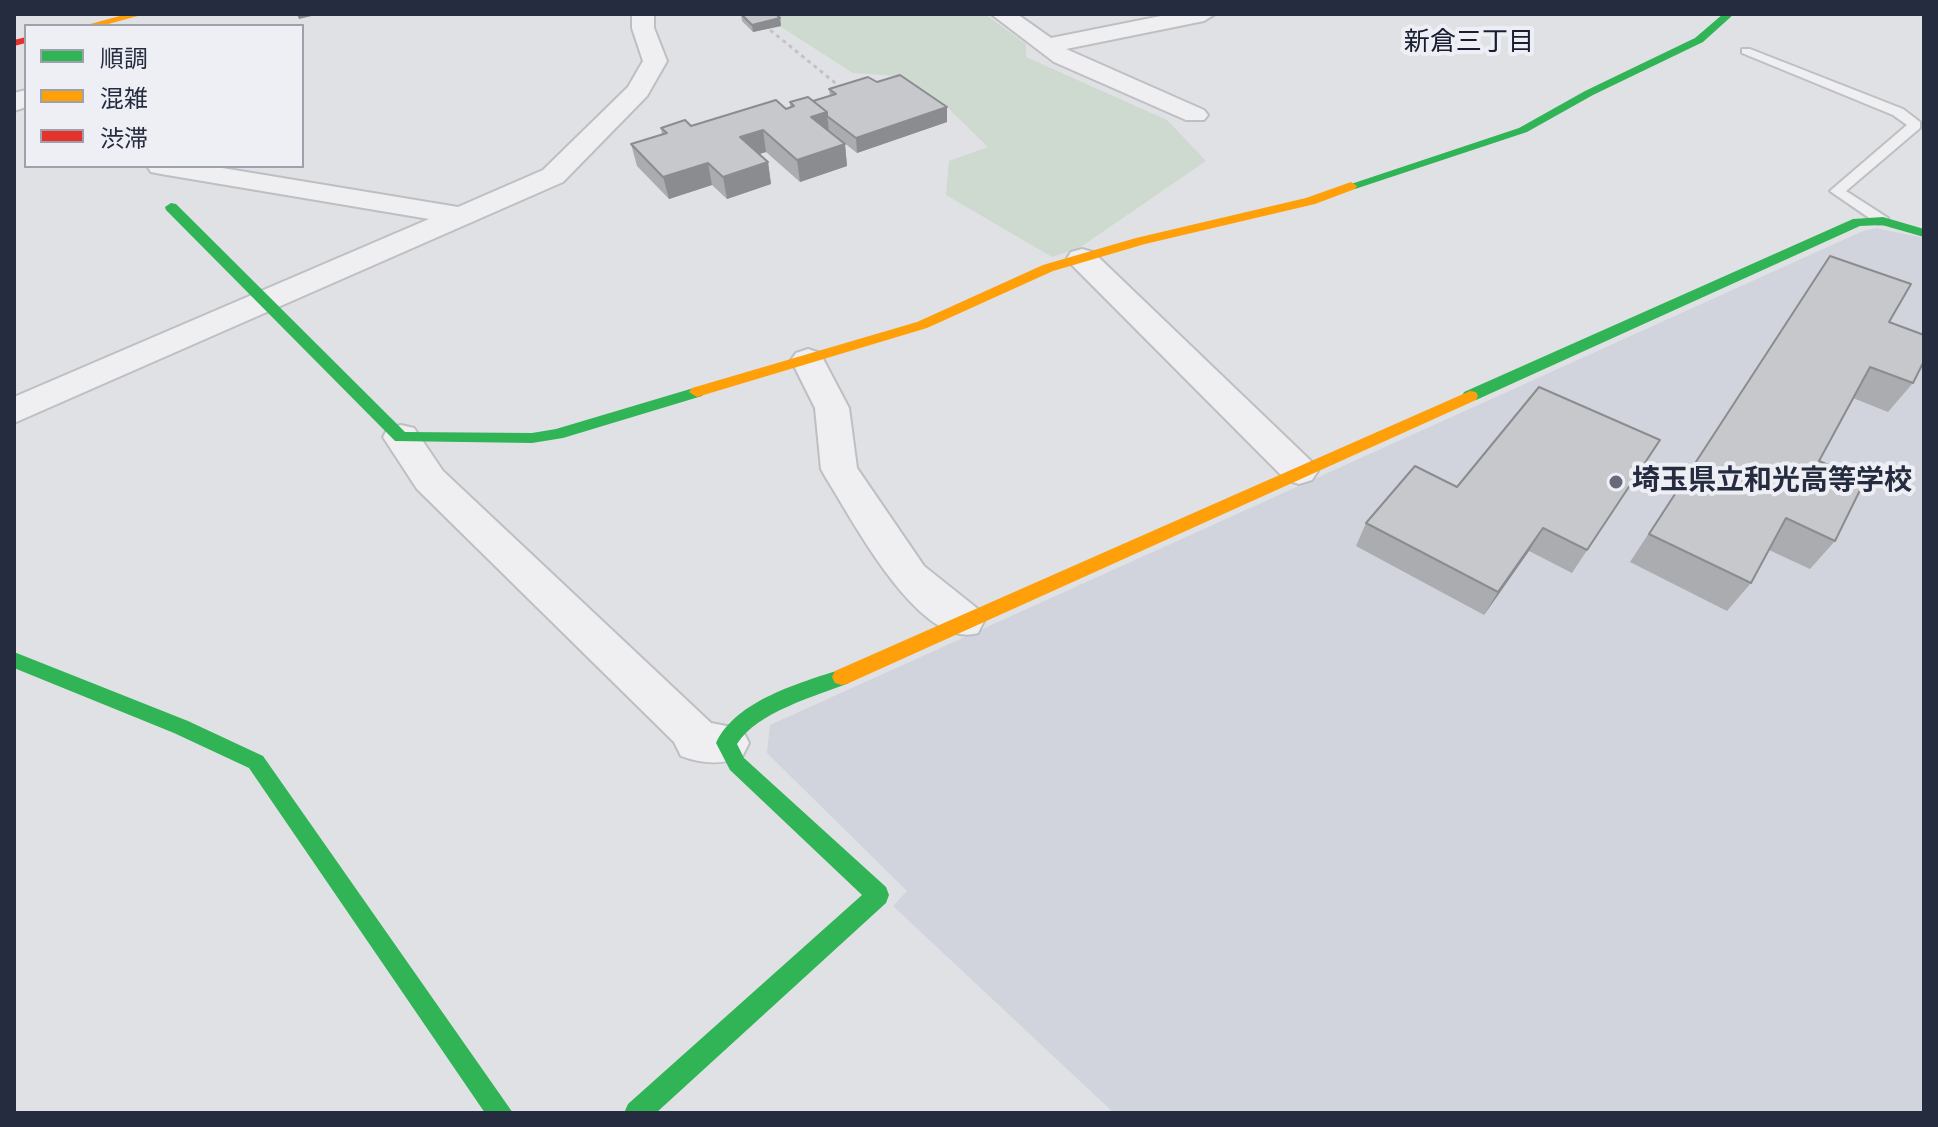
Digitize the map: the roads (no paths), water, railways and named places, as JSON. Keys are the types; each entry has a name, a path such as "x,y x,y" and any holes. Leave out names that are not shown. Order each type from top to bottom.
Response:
{"street":[{"path":"14,411 553,176 638,91 655,61 643,28 643,14"},
{"path":"1002,14 1062,57 1195,115"},
{"path":"1046,46 1204,14"},
{"path":"401,437 532,438 557,434 922,325 1048,268 1310,201 1430,158 1523,130 1589,93 1699,40 1729,14"},
{"path":"98,24 126,18"},
{"path":"173,168 461,216"},
{"path":"171,207 401,437 430,480 692,730 697,742 726,743"},
{"path":"637,1113 878,895 737,764 726,743 731,730 747,719 1858,222 1883,221 1924,233"},
{"path":"1082,258 1299,471"},
{"path":"808,360 832,408 839,469 910,577 963,621"},
{"path":"14,660 181,727 256,762 500,1113"}],"lane":[{"path":"1746,51 1898,112 1915,125 1837,191 1883,221"}],"place":[{"name":"埼玉県立和光高等学校","path":"1616,482"}],"district":[{"name":"新倉三丁目","path":"1469,43"}]}
